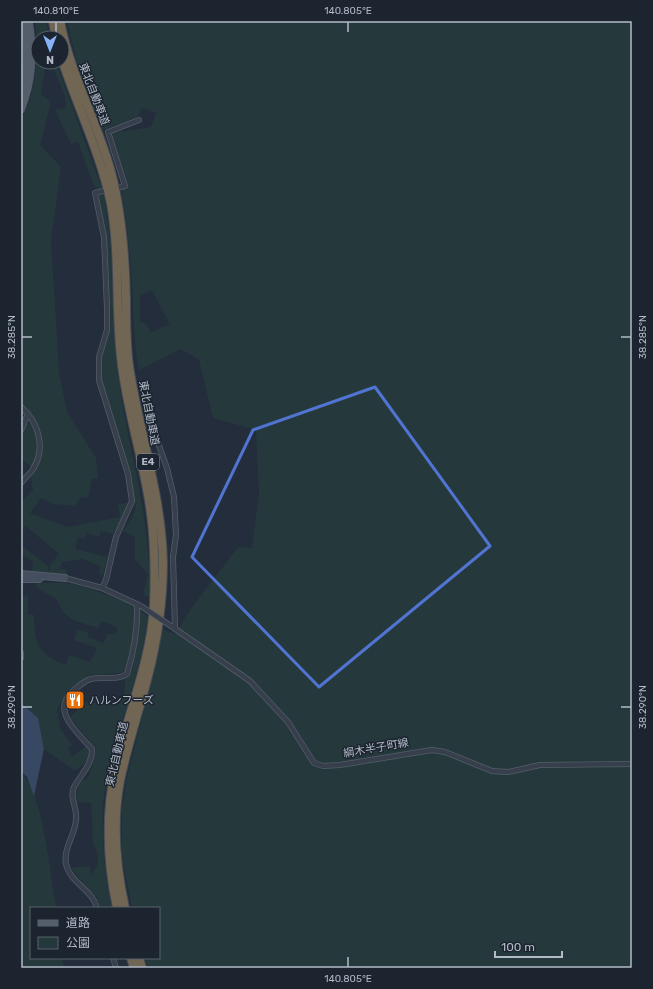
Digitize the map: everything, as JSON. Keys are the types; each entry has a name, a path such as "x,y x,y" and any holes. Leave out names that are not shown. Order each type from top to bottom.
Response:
{"highway":[{"name":"東北自動車道","path":"60,21 72,66 111,171 119,206 124,258 129,365 138,418 158,509 162,548 163,577 159,624 147,680 125,758 116,810 118,863 125,907"},
{"name":"東北自動車道","path":"66,70 98,156 110,204 116,258 120,356 151,514 154,543 154,609 148,650 115,767 109,806 108,843 112,884 117,907"}],"main road":[{"path":"21,93 27,62 27,46 23,21"},
{"path":"21,110 29,85 32,69 33,49 29,21"}],"street":[{"path":"120,187 125,186 108,132 139,120"},
{"path":"102,588 106,580 116,537 132,501 128,474 99,380 99,357 107,330 107,308 104,237 95,193 103,191"},
{"path":"146,398 153,430 167,468 174,497 176,535 173,557 173,627"},
{"path":"21,407 28,414 38,432 40,444 38,456 33,469 21,483"},
{"path":"21,430 28,414"},
{"path":"21,574 65,578"},
{"path":"21,579 65,578"},
{"name":"綱木半子町線","path":"65,578 102,588 139,605 250,681 288,722 310,759 318,765 340,765 432,750 446,752 492,771 508,772 540,765 632,764"},
{"path":"98,907 95,899 69,873 66,863 66,852 77,819 73,791 93,755 92,749 66,719 64,704 71,694 90,679 122,677 127,674 132,658 139,605"},
{"path":"21,653 21,658"}],"highlighted area":[{"path":"375,387 490,546 319,687 192,557 253,430"}],"green space":[{"path":"35,21 46,21 48,30 35,30"},
{"path":"67,21 632,21 632,968 148,968 145,959 160,959 160,907 132,907 122,856 122,809 127,777 153,675 162,629 175,634 190,610 238,547 252,548 259,494 256,430 213,418 199,360 181,349 139,370 135,338 129,248 121,189 129,187 111,133 151,127 156,113 142,108 137,117 103,130 78,67","holes":["152,290 170,324 151,332 147,325 140,321 140,296"]},
{"path":"45,70 41,94 51,102 40,145 61,167 51,239 59,372 67,412 96,458 98,478 92,479 88,497 80,498 75,506 53,504 41,498 30,513 67,527 120,517 118,504 129,503 124,516 113,534 101,531 99,537 87,533 84,539 78,538 75,549 108,557 103,575 99,574 100,566 82,559 62,562 60,568 67,570 66,576 49,574 50,565 59,554 26,526 21,531 21,502 33,490 31,476 40,458 41,448 41,438 34,420 21,405 21,119 31,96 36,71"},
{"path":"54,70 59,70 102,189 99,190 94,186 78,142 71,144 55,110 66,108 65,96"},
{"path":"103,193 110,239 114,329 118,375 147,540 149,597 143,594 148,574 135,560 135,537 123,531 131,520 136,507 129,473 101,383 100,359 108,333 106,244 97,198 99,194"},
{"path":"31,423 37,440 37,451 32,468 21,459 21,438 26,424"},
{"path":"21,545 48,566 48,573 32,572 33,562 21,553"},
{"path":"37,583 69,583 100,592 134,605 134,638 125,671 121,673 90,675 68,691 57,709 60,728 72,745 68,749 72,757 86,746 89,750 89,760 75,771 44,749 38,718 21,703 21,661 24,661 21,636 21,596 28,595 28,614 34,615 35,634 43,652 56,661 66,665 69,655 90,662 97,648 74,640 77,629 88,633 89,638 104,643 107,634 115,634 118,628 102,621 98,628 72,620 63,612 56,599 36,587"},
{"path":"139,611 148,616 143,646 136,676 112,756 103,805 104,857 112,907 100,907 97,898 71,868 89,866 92,876 98,863 98,853 93,843 91,803 77,802 78,787 88,778 96,748 70,718 85,702 118,705 124,695 125,680 132,669"},
{"path":"21,771 29,783 41,816 56,907 30,907 30,959 62,959 64,968 21,968"}],"water":[{"path":"21,703 38,718 44,749 34,796 27,777 21,771"}],"place":[{"name":"ハルンフーズ","path":"75,700"}]}
